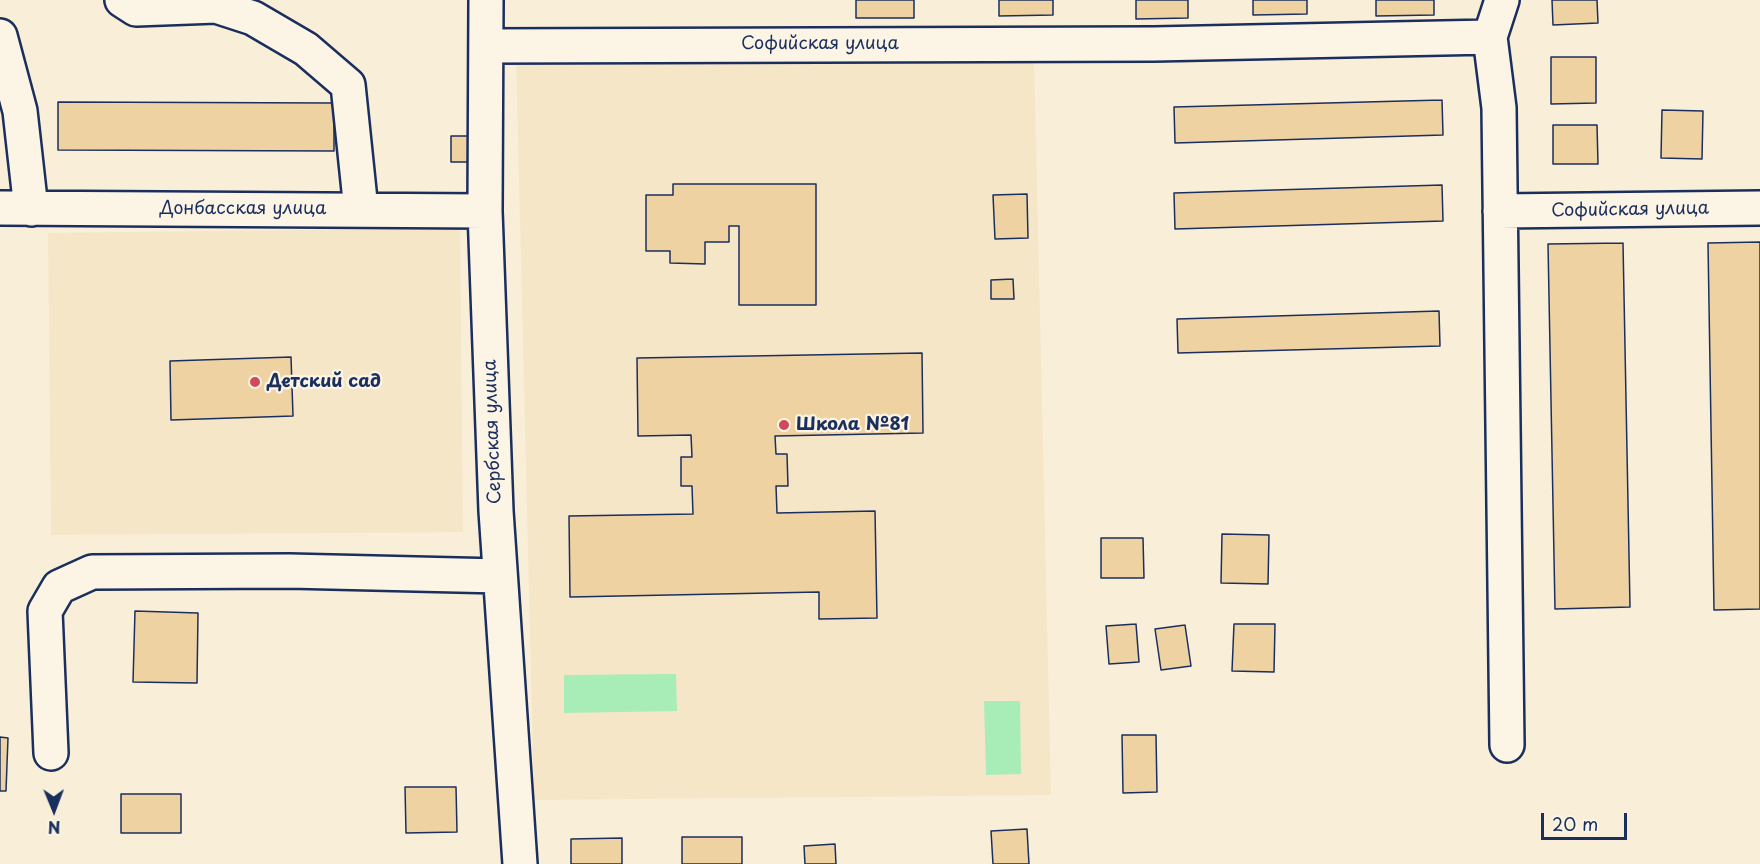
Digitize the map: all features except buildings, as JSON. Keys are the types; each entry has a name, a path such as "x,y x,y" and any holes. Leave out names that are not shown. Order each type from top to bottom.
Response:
{"street":[{"path":"122,0 136,9 216,6 253,18 306,49 348,85 361,210"},
{"name":"Сербская улица","path":"486,0 485,211 496,511 520,864"},
{"path":"1502,0 1490,37 1499,108 1507,745"},
{"path":"0,36 20,111 15,208"},
{"name":"Софийская улица","path":"486,46 1154,44 1490,37"},
{"name":"Донбасская улица","path":"15,208 485,211"},
{"name":"Софийская улица","path":"1500,212 1760,208"},
{"path":"51,753 45,611 59,587 92,572 289,571 500,576"}],"shaded area":[{"name":"Школа №81","path":"516,54 1034,55 1051,795 534,800"},
{"name":"Детский сад","path":"460,228 463,532 51,535 48,233"}],"green space":[{"path":"676,674 677,711 564,713 564,675"},
{"path":"984,701 1020,701 1021,774 986,775"}],"place":[{"name":"Детский сад","path":"255,382"},
{"name":"Школа №81","path":"784,425"}]}
